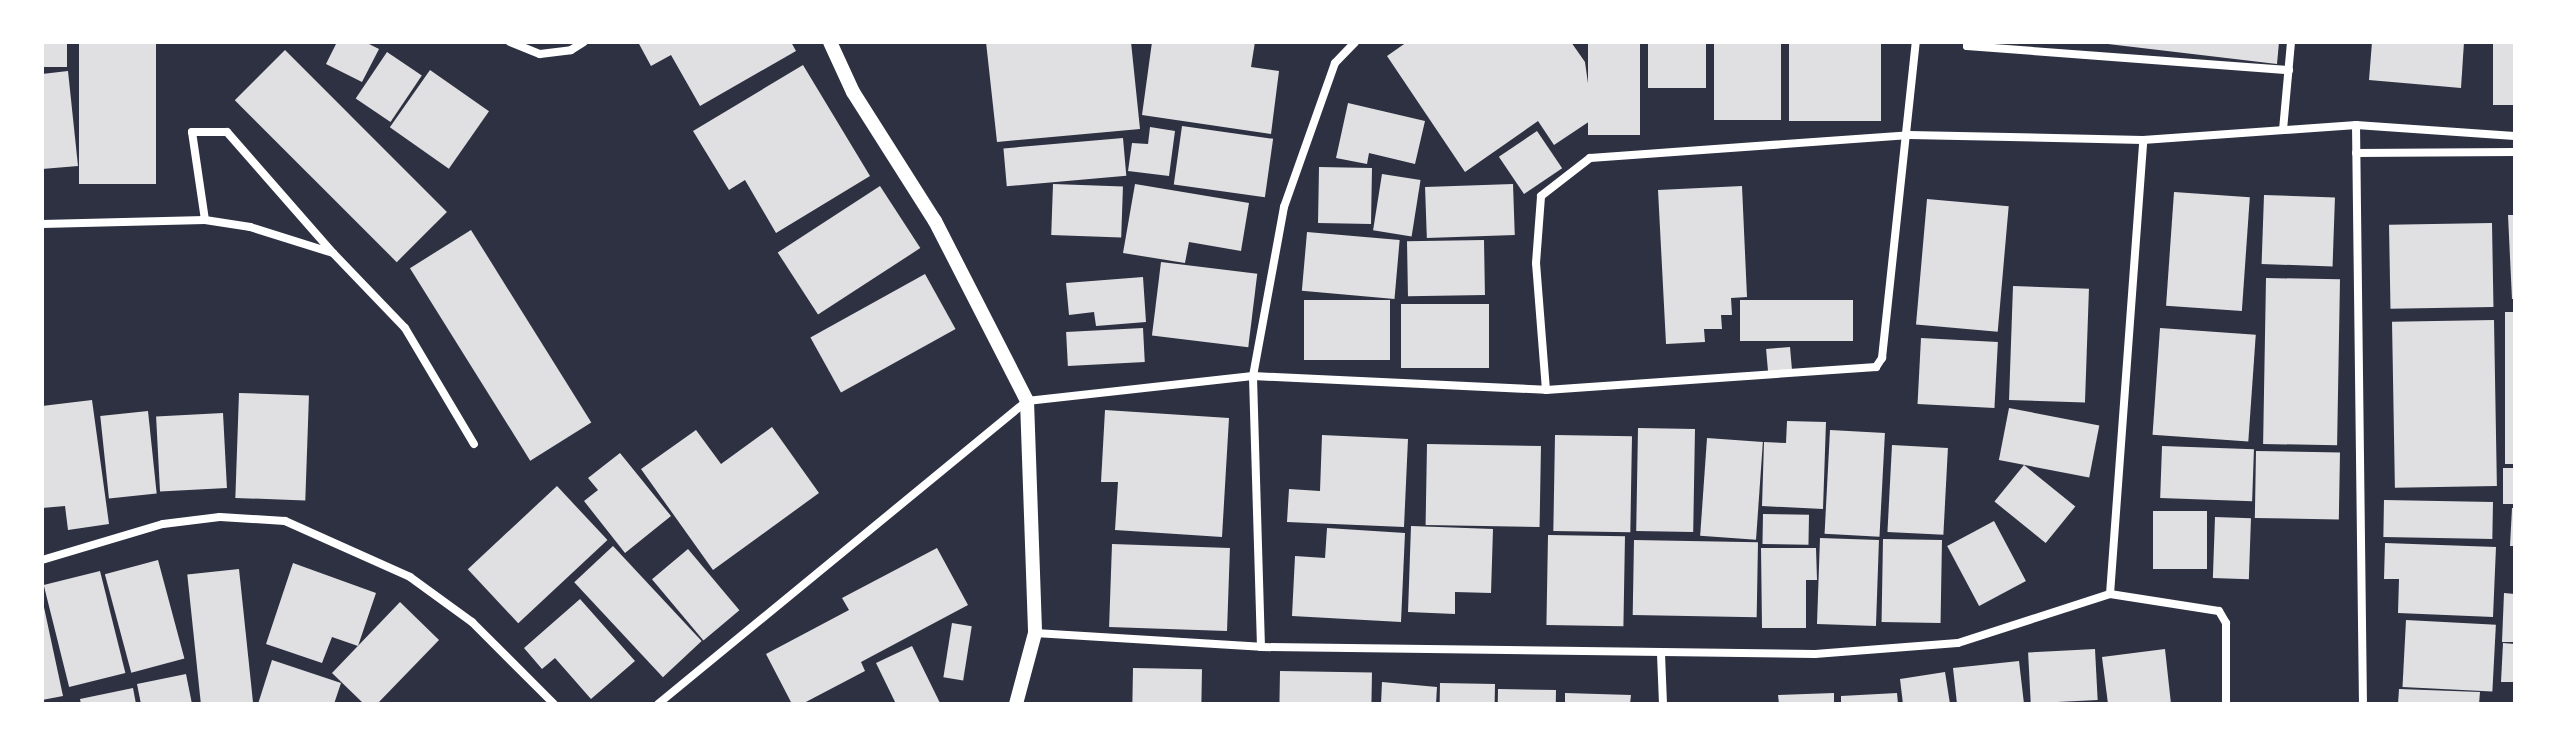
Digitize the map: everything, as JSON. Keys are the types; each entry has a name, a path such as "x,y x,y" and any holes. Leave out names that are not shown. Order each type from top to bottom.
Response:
{"street":[{"path":"510,42 540,54 571,50 584,42"},
{"path":"830,42 853,92 935,221 1027,401 1035,633 1016,704"},
{"path":"1261,647 1253,376 1284,207 1335,63 1355,42"},
{"path":"658,704 1027,401 1253,376 1546,390 1876,367 1882,358 1909,135 1916,42"},
{"path":"1967,42 1967,46 2289,70"},
{"path":"2283,130 2291,42"},
{"path":"1546,390 1537,249 1541,196 1559,178 1590,158 1647,150 1909,135 2143,140 2356,125 2515,136"},
{"path":"2356,125 2363,704"},
{"path":"205,220 192,132 227,132 333,253 405,328 474,444"},
{"path":"2110,594 2143,140"},
{"path":"2356,153 2515,152"},
{"path":"42,224 205,220 250,227 333,253"},
{"path":"42,560 163,524 220,517 285,521 410,577 472,622 554,704"},
{"path":"1035,633 1261,647 1815,654 1958,643 2110,594 2219,611 2226,623 2226,704"},
{"path":"1661,654 1663,704"}],"building":[{"path":"42,42 67,42 67,67 42,67"},
{"path":"79,42 156,42 156,184 79,184"},
{"path":"337,42 365,42 379,49 362,82 326,64"},
{"path":"638,42 791,42 796,51 700,106 671,55 651,66"},
{"path":"986,42 1131,42 1140,129 997,142"},
{"path":"1152,42 1255,42 1251,67 1279,71 1271,134 1142,115"},
{"path":"1407,42 1571,42 1585,62 1593,119 1554,145 1538,121 1465,172 1387,56"},
{"path":"1588,42 1640,42 1640,135 1588,135"},
{"path":"1648,42 1706,42 1706,88 1648,88"},
{"path":"1714,42 1781,42 1781,120 1714,120"},
{"path":"1789,42 1881,42 1881,121 1789,121"},
{"path":"2091,42 2279,42 2277,64"},
{"path":"2372,42 2464,42 2461,88 2369,80"},
{"path":"2493,42 2515,42 2515,105 2493,105"},
{"path":"285,50 447,212 397,262 235,100"},
{"path":"387,52 422,75 391,122 356,98"},
{"path":"803,65 870,176 776,233 745,180 729,190 693,131"},
{"path":"430,70 489,111 449,169 390,127"},
{"path":"68,71 78,166 42,169 42,74"},
{"path":"1348,103 1425,121 1415,164 1369,153 1367,164 1336,158"},
{"path":"1182,126 1273,139 1265,197 1174,184"},
{"path":"1150,127 1175,131 1169,176 1128,171 1132,143 1148,144"},
{"path":"1537,131 1562,168 1524,194 1499,157"},
{"path":"1123,138 1126,176 1007,186 1003,148"},
{"path":"1319,167 1372,168 1371,224 1318,223"},
{"path":"1382,174 1421,180 1412,236 1373,230"},
{"path":"1053,184 1123,186 1121,237 1051,235"},
{"path":"1135,184 1249,203 1241,251 1189,242 1185,263 1123,253"},
{"path":"1513,184 1515,235 1427,238 1425,187"},
{"path":"880,186 920,248 818,315 778,252"},
{"path":"1742,186 1747,297 1731,298 1732,315 1721,315 1722,329 1704,329 1705,342 1666,344 1658,190"},
{"path":"2174,192 2250,197 2242,311 2166,306"},
{"path":"2264,195 2335,197 2333,266 2262,264"},
{"path":"1927,199 2009,206 1998,332 1916,325"},
{"path":"2508,215 2515,215 2515,299 2512,299"},
{"path":"2492,223 2493,307 2390,309 2389,225"},
{"path":"471,230 591,423 530,461 410,268"},
{"path":"1307,232 1400,240 1395,299 1302,291"},
{"path":"1484,240 1485,295 1408,296 1407,241"},
{"path":"1161,262 1257,274 1248,347 1152,335"},
{"path":"925,274 956,329 841,393 810,338"},
{"path":"1143,277 1146,322 1096,326 1094,312 1069,315 1066,283"},
{"path":"2266,278 2340,279 2337,445 2263,444"},
{"path":"2013,286 2089,289 2085,403 2009,400"},
{"path":"1304,300 1390,300 1390,360 1304,360"},
{"path":"1740,300 1853,300 1853,341 1740,341"},
{"path":"1401,304 1489,304 1489,368 1401,368"},
{"path":"2505,312 2515,312 2515,464 2505,464"},
{"path":"2494,320 2497,486 2395,488 2392,322"},
{"path":"1143,328 1145,362 1068,366 1066,332"},
{"path":"2160,328 2256,335 2248,441 2153,435"},
{"path":"1921,338 1998,342 1994,408 1918,404"},
{"path":"1790,347 1792,371 1768,373 1766,349"},
{"path":"239,393 309,395 305,500 235,498"},
{"path":"92,400 109,524 68,530 65,506 42,508 42,406"},
{"path":"2009,408 2099,426 2089,478 1999,460"},
{"path":"1105,410 1229,418 1222,537 1115,530 1118,482 1101,482"},
{"path":"148,411 157,494 109,499 100,416"},
{"path":"223,413 227,488 160,491 156,417"},
{"path":"1787,421 1826,422 1823,509 1762,506 1764,442 1786,443"},
{"path":"772,427 819,493 713,570 641,469 696,430 721,464"},
{"path":"1638,428 1695,429 1693,532 1636,531"},
{"path":"1830,430 1885,433 1879,537 1825,534"},
{"path":"1322,435 1408,439 1404,527 1287,522 1289,489 1320,491"},
{"path":"1555,435 1632,436 1630,532 1553,531"},
{"path":"1707,438 1763,442 1756,540 1700,536"},
{"path":"1427,444 1541,446 1540,527 1426,525"},
{"path":"1892,445 1948,448 1943,535 1887,532"},
{"path":"2162,446 2254,449 2252,501 2160,498"},
{"path":"2256,451 2340,452 2339,519 2255,518"},
{"path":"620,453 671,516 625,553 584,501 598,490 588,478"},
{"path":"2024,465 2075,507 2046,543 1994,502"},
{"path":"2503,468 2515,468 2515,504 2503,504"},
{"path":"557,486 607,540 518,623 468,569"},
{"path":"2384,500 2493,502 2492,539 2383,537"},
{"path":"2512,508 2515,508 2515,546 2510,546"},
{"path":"2153,511 2207,511 2207,569 2153,569"},
{"path":"1763,514 1809,515 1808,545 1762,544"},
{"path":"2215,517 2251,518 2249,579 2213,578"},
{"path":"1994,521 2026,581 1979,606 1947,546"},
{"path":"1411,526 1493,529 1491,593 1455,592 1455,614 1408,612"},
{"path":"1327,528 1405,533 1401,622 1292,616 1295,556 1325,558"},
{"path":"1548,535 1625,536 1623,626 1546,625"},
{"path":"1820,538 1879,540 1876,626 1817,624"},
{"path":"1883,539 1942,540 1941,623 1882,622"},
{"path":"1634,540 1758,542 1757,617 1633,615"},
{"path":"2385,543 2496,547 2493,617 2398,613 2399,579 2384,579"},
{"path":"1112,544 1230,548 1227,631 1109,627"},
{"path":"613,546 702,641 663,677 574,582"},
{"path":"937,548 968,605 861,662 865,671 802,704 792,704 766,654 849,610 842,598"},
{"path":"1761,548 1816,548 1817,580 1806,580 1806,628 1762,628"},
{"path":"688,549 739,610 703,640 652,579"},
{"path":"158,560 184,659 131,673 105,574"},
{"path":"293,563 376,593 358,646 332,637 322,663 266,644"},
{"path":"239,569 253,704 201,704 187,574"},
{"path":"100,571 125,673 69,687 44,585"},
{"path":"2504,593 2515,594 2515,642 2502,642"},
{"path":"42,598 63,696 42,700"},
{"path":"580,599 635,661 591,699 555,658 542,669 524,648"},
{"path":"400,602 439,640 377,704 364,704 332,673"},
{"path":"2406,620 2496,625 2492,692 2402,687"},
{"path":"952,623 972,626 963,680 943,677"},
{"path":"2503,643 2515,644 2515,682 2501,682"},
{"path":"912,646 938,704 896,704 876,663"},
{"path":"2095,649 2098,700 2031,703 2028,653"},
{"path":"2165,649 2171,704 2108,704 2102,657"},
{"path":"272,660 341,683 334,704 258,704"},
{"path":"2019,661 2024,704 1957,704 1953,668"},
{"path":"1133,668 1202,669 1201,704 1132,704"},
{"path":"1280,671 1372,673 1371,704 1279,704"},
{"path":"1945,672 1950,704 1903,704 1900,679"},
{"path":"186,674 192,704 141,704 137,684"},
{"path":"1382,682 1437,687 1436,704 1381,704"},
{"path":"1440,683 1495,684 1495,704 1440,704"},
{"path":"133,688 136,704 81,704 80,699"},
{"path":"1498,689 1556,690 1556,704 1498,704"},
{"path":"2399,689 2480,692 2479,704 2398,704"},
{"path":"1565,693 1631,695 1630,704 1565,704"},
{"path":"1834,693 1834,704 1779,704 1778,695"},
{"path":"1897,693 1898,704 1841,704 1841,696"}]}
